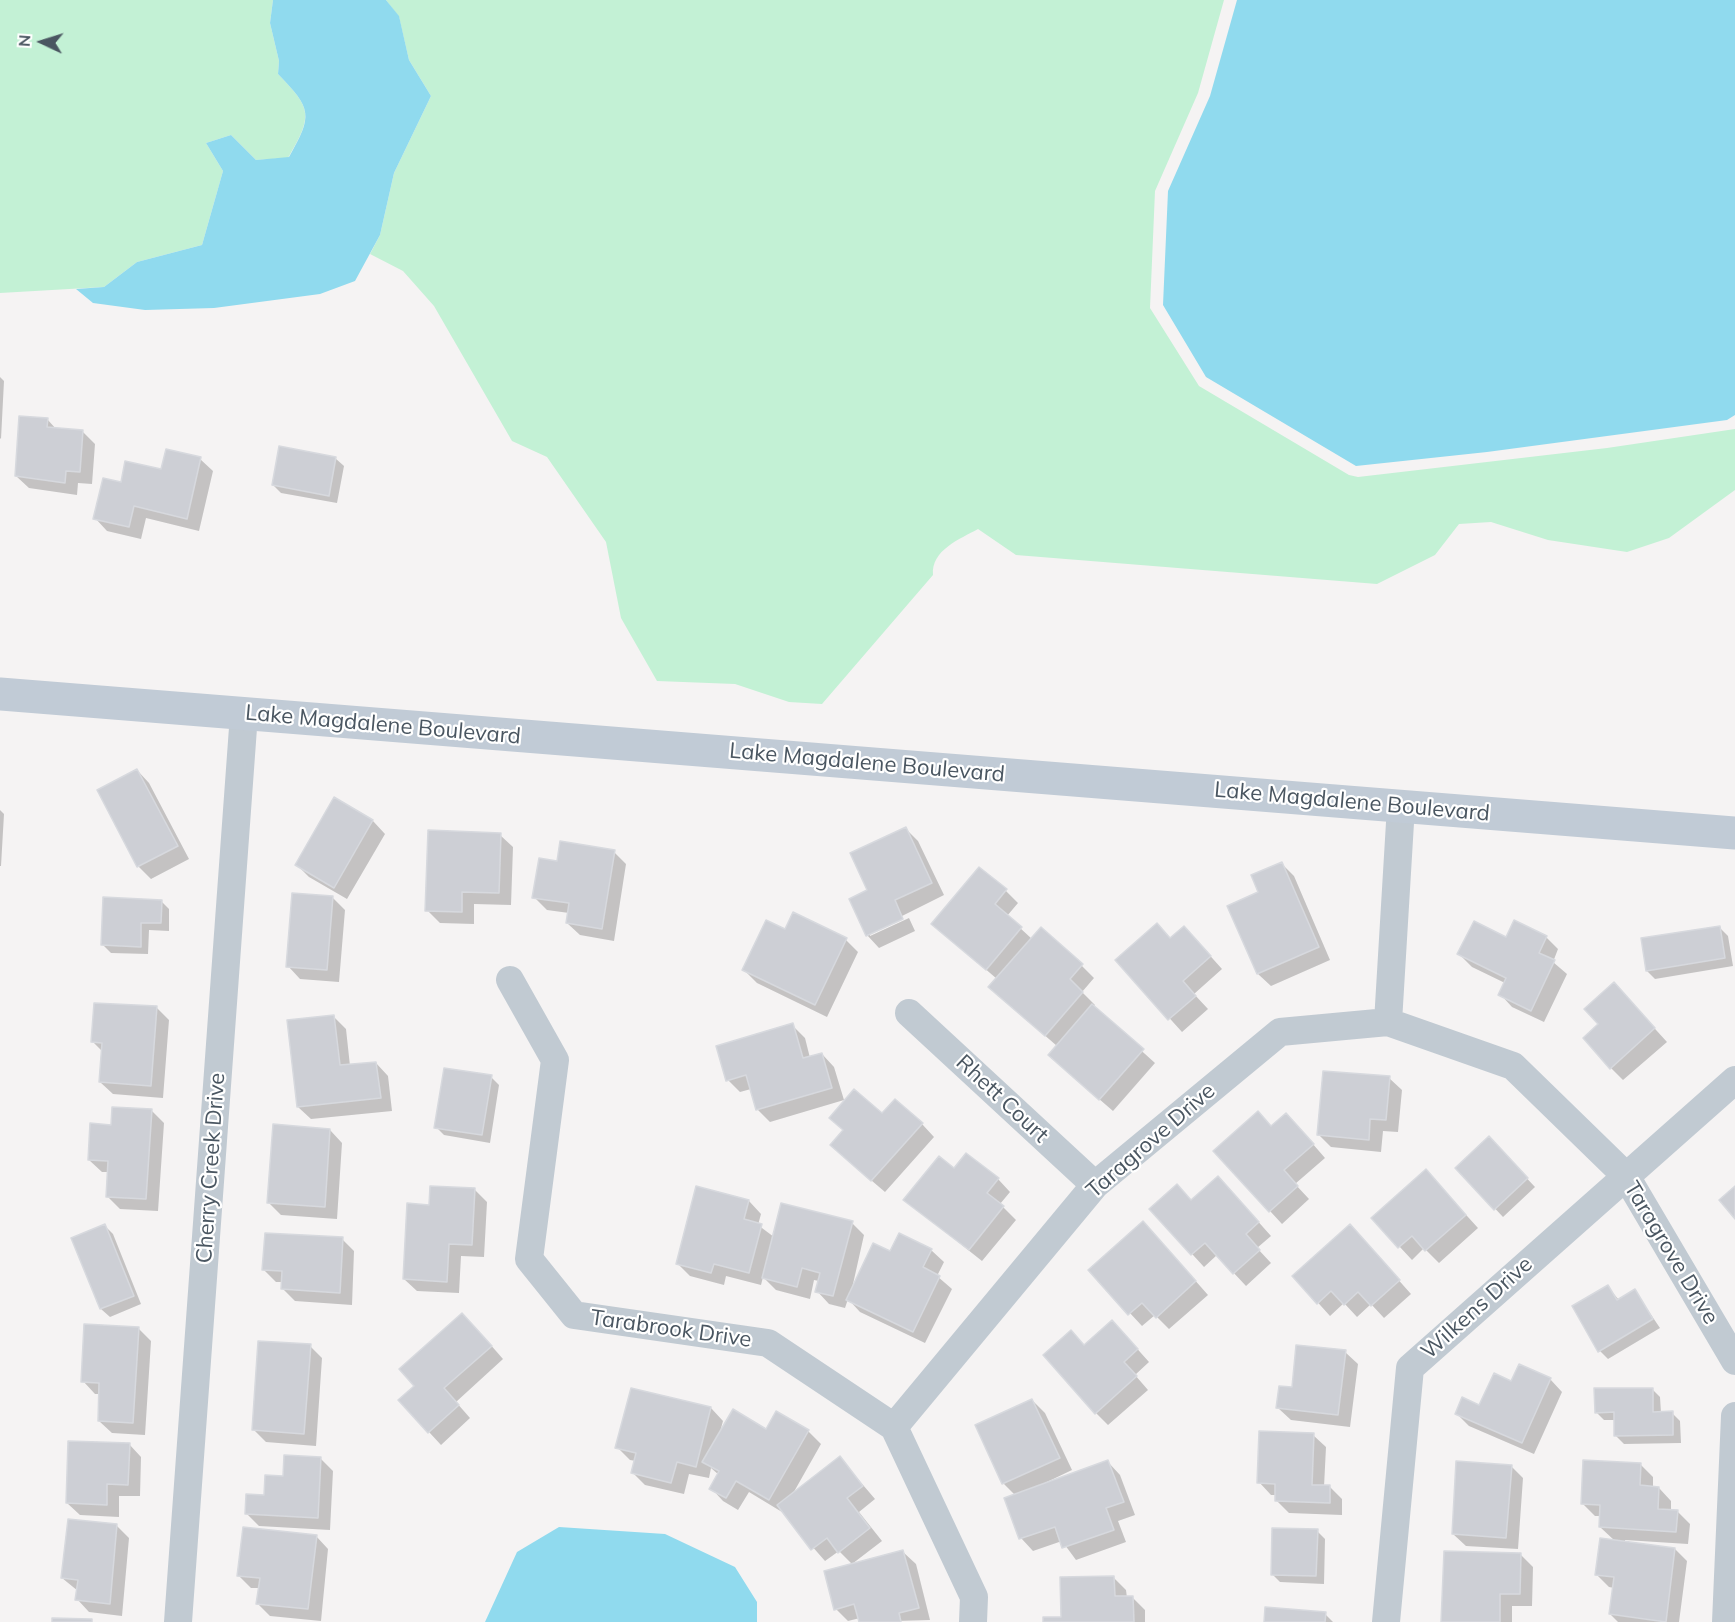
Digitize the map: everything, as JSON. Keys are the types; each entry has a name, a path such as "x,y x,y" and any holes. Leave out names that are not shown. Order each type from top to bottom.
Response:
{"street":[{"name":"Lake Magdalene Boulevard","path":"0,694 1735,833"},
{"name":"Cherry Creek Drive","path":"178,1622 244,714"},
{"path":"1388,1022 1401,806"},
{"name":"Tarabrook Drive","path":"510,980 555,1060 529,1259 574,1315 768,1343 894,1427"},
{"name":"Rhett Court","path":"909,1013 1095,1185"},
{"name":"Taragrove Drive","path":"894,1427 1095,1185 1280,1032 1388,1022 1513,1066 1626,1176 1735,1361"},
{"name":"Wilkens Drive","path":"1386,1622 1410,1368 1735,1080"},
{"path":"1726,1622 1735,1416"},
{"path":"894,1427 974,1597 973,1622"}],"green space":[{"path":"0,0 273,0 270,23 279,61 278,74 303,105 305,122 302,132 288,158 256,160 231,135 206,143 223,171 202,245 137,262 104,287 0,293"},
{"path":"386,0 1224,0 1198,93 1155,191 1150,308 1199,386 1349,475 1358,477 1607,448 1735,429 1735,490 1669,538 1627,552 1548,540 1491,522 1459,524 1435,555 1377,584 1016,555 978,529 955,541 942,552 934,566 933,575 822,704 789,702 735,684 657,681 621,618 606,542 547,457 512,441 434,306 403,271 370,254 380,235 394,173 431,96 409,60 399,17"}],"water":[{"path":"273,0 386,0 399,16 409,60 431,96 394,173 380,235 355,281 320,294 214,308 145,310 93,303 76,289 104,287 137,262 202,245 223,171 206,143 231,135 256,160 289,157 302,131 305,113 297,96 278,74 279,61 270,23"},
{"path":"1237,0 1735,0 1735,415 1727,420 1487,452 1356,466 1206,377 1163,305 1168,191 1210,96"},
{"path":"559,1527 665,1534 735,1567 757,1602 757,1622 485,1622 517,1552"}],"building":[{"path":"19,416 48,418 47,427 83,430 80,472 66,471 65,483 15,476"},
{"path":"279,446 336,457 329,496 272,485"},
{"path":"166,449 201,457 187,519 134,506 129,527 93,519 103,478 121,482 125,461 161,469"},
{"path":"137,769 178,846 137,867 97,790"},
{"path":"334,797 373,820 334,888 295,865"},
{"path":"906,827 932,883 895,900 903,919 866,936 849,899 867,890 850,853"},
{"path":"428,830 501,833 499,893 462,892 462,912 425,911"},
{"path":"560,841 615,850 602,929 566,923 569,903 532,898 539,858 557,861"},
{"path":"1282,862 1319,947 1257,974 1227,906 1258,892 1251,875"},
{"path":"979,867 1007,889 995,904 1022,927 986,970 931,924"},
{"path":"292,893 333,896 327,970 286,967"},
{"path":"103,897 162,900 161,923 141,923 141,947 101,945"},
{"path":"793,912 847,938 815,1005 742,970 766,920 785,929"},
{"path":"1514,920 1547,936 1539,953 1555,960 1531,1011 1498,995 1506,978 1457,954 1474,921 1506,937"},
{"path":"1157,923 1170,938 1184,926 1211,956 1183,981 1196,996 1168,1020 1115,960"},
{"path":"1720,926 1725,958 1646,971 1641,938"},
{"path":"1041,927 1083,964 1070,979 1083,992 1045,1036 988,987"},
{"path":"1614,982 1655,1028 1610,1069 1583,1038 1598,1024 1584,1009"},
{"path":"94,1003 157,1006 151,1086 99,1082 102,1043 91,1042"},
{"path":"1092,1004 1144,1049 1099,1100 1048,1055"},
{"path":"334,1015 340,1065 376,1062 381,1098 297,1107 287,1020"},
{"path":"793,1023 803,1058 822,1053 832,1088 756,1110 746,1075 726,1081 716,1046"},
{"path":"444,1068 492,1075 482,1135 434,1128"},
{"path":"1323,1071 1390,1076 1386,1120 1370,1119 1369,1140 1317,1135"},
{"path":"854,1089 882,1113 895,1099 923,1123 871,1181 830,1145 843,1130 829,1118"},
{"path":"112,1107 152,1109 146,1199 106,1197 108,1161 88,1160 90,1123 111,1125"},
{"path":"1258,1111 1271,1126 1286,1113 1314,1144 1284,1170 1298,1186 1269,1212 1213,1151"},
{"path":"273,1124 330,1129 325,1207 267,1203"},
{"path":"1489,1136 1528,1178 1494,1210 1455,1168"},
{"path":"966,1153 999,1178 987,1193 1004,1206 969,1250 903,1200 939,1156 954,1168"},
{"path":"1426,1169 1466,1215 1425,1251 1412,1236 1398,1248 1371,1218"},
{"path":"1218,1176 1259,1222 1246,1234 1260,1250 1233,1274 1205,1243 1191,1255 1149,1209 1177,1184 1191,1200"},
{"path":"430,1186 475,1188 472,1245 449,1244 447,1282 403,1279 407,1203 429,1205"},
{"path":"696,1186 749,1200 744,1219 762,1224 749,1273 714,1264 711,1273 676,1264"},
{"path":"1735,1186 1735,1219 1719,1200"},
{"path":"781,1203 853,1221 833,1296 815,1292 820,1273 802,1268 797,1287 762,1278"},
{"path":"1143,1221 1196,1281 1156,1318 1142,1303 1128,1315 1088,1270"},
{"path":"105,1224 134,1296 100,1309 71,1238"},
{"path":"1350,1224 1400,1280 1371,1306 1358,1292 1344,1305 1331,1291 1317,1304 1292,1276"},
{"path":"265,1233 343,1237 340,1293 281,1289 282,1271 262,1270"},
{"path":"899,1233 932,1249 923,1267 940,1276 913,1332 846,1300 873,1243 890,1251"},
{"path":"1608,1285 1617,1300 1635,1289 1653,1319 1598,1352 1572,1306"},
{"path":"462,1313 492,1346 444,1388 459,1405 428,1433 398,1400 414,1386 399,1369"},
{"path":"1112,1320 1138,1349 1124,1362 1137,1376 1095,1414 1043,1355 1071,1330 1084,1345"},
{"path":"84,1324 139,1327 133,1423 98,1421 99,1383 81,1382"},
{"path":"258,1341 311,1344 304,1434 252,1430"},
{"path":"1296,1345 1346,1350 1338,1415 1276,1408 1279,1386 1292,1387"},
{"path":"1519,1364 1551,1378 1522,1443 1455,1414 1462,1397 1479,1405 1494,1373 1511,1381"},
{"path":"631,1388 711,1407 696,1467 677,1462 671,1483 631,1473 636,1453 615,1448"},
{"path":"1594,1388 1653,1388 1653,1412 1673,1411 1673,1435 1614,1436 1614,1412 1595,1413"},
{"path":"1032,1399 1060,1458 1002,1484 975,1425"},
{"path":"733,1409 766,1429 776,1411 809,1430 769,1500 736,1481 726,1498 709,1489 719,1471 702,1462"},
{"path":"1259,1431 1314,1433 1312,1485 1330,1485 1330,1503 1275,1501 1275,1484 1257,1483"},
{"path":"68,1441 130,1443 128,1485 107,1484 107,1505 66,1503"},
{"path":"284,1455 321,1457 318,1518 245,1514 246,1494 264,1495 265,1475 283,1476"},
{"path":"840,1456 863,1486 847,1498 870,1528 838,1553 827,1538 811,1550 777,1505"},
{"path":"1108,1460 1124,1502 1106,1508 1114,1530 1062,1548 1055,1527 1019,1539 1004,1498"},
{"path":"1583,1460 1641,1463 1640,1485 1659,1487 1658,1509 1678,1510 1676,1532 1599,1527 1600,1505 1581,1504"},
{"path":"1456,1461 1512,1465 1506,1538 1452,1534"},
{"path":"68,1519 117,1524 110,1604 75,1600 78,1580 61,1578"},
{"path":"243,1527 317,1535 308,1609 256,1604 260,1578 237,1576"},
{"path":"1272,1528 1318,1529 1316,1576 1271,1575"},
{"path":"1600,1538 1675,1548 1666,1622 1609,1614 1614,1577 1595,1575"},
{"path":"903,1550 919,1608 899,1613 901,1622 859,1622 854,1604 834,1610 824,1571"},
{"path":"1444,1551 1521,1553 1520,1594 1500,1594 1500,1622 1441,1622"},
{"path":"1114,1576 1115,1596 1133,1596 1134,1622 1043,1622 1043,1617 1061,1617 1060,1577"},
{"path":"1265,1607 1326,1612 1325,1622 1264,1622"},
{"path":"52,1618 92,1619 92,1622 52,1622"}]}
